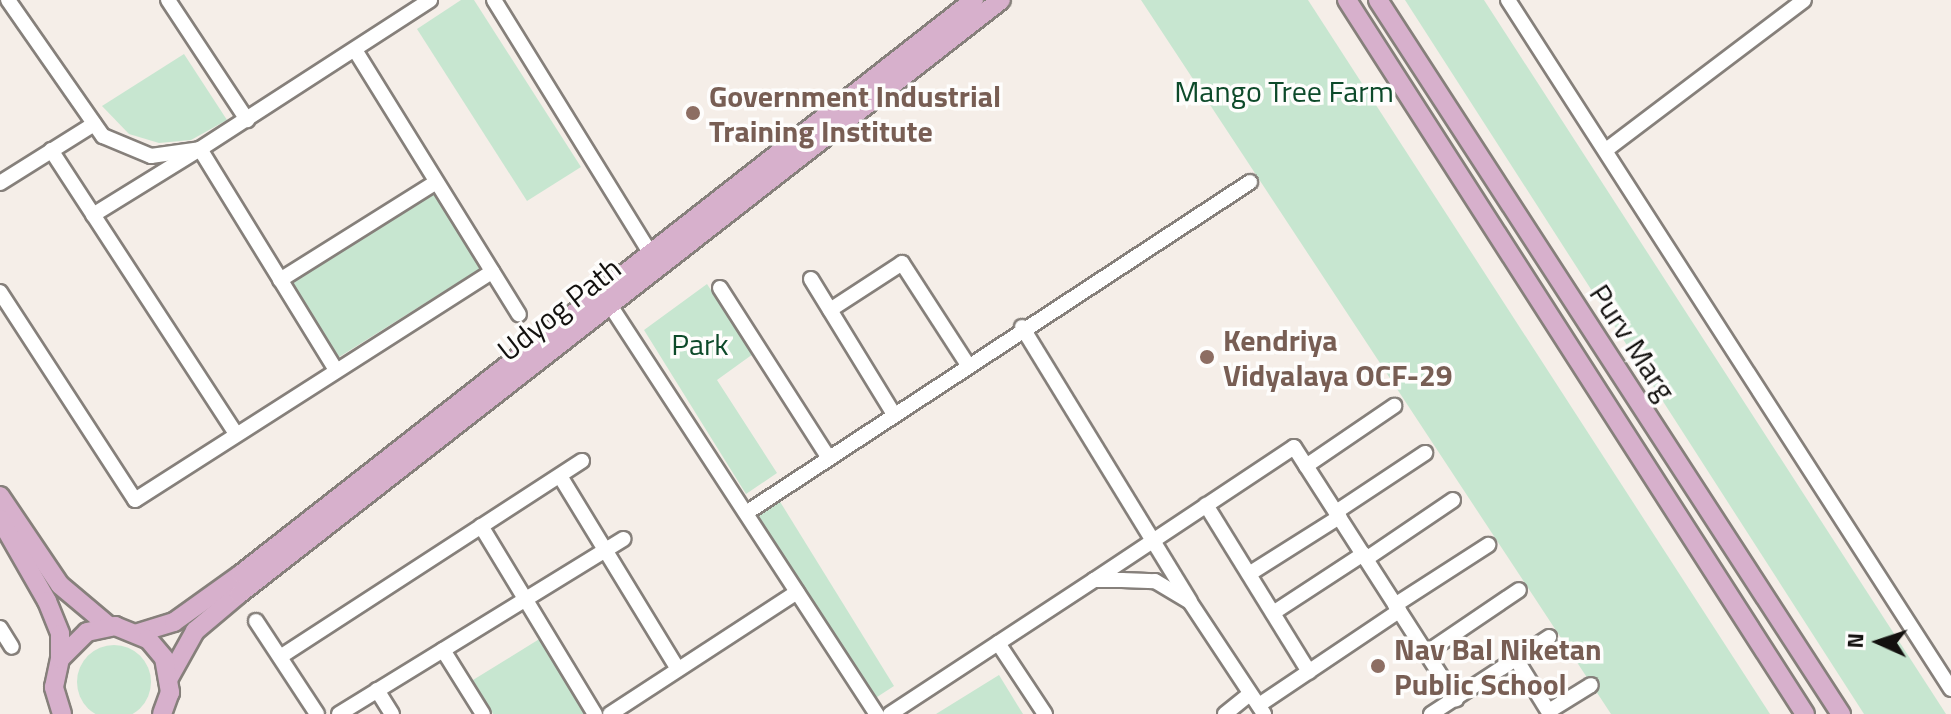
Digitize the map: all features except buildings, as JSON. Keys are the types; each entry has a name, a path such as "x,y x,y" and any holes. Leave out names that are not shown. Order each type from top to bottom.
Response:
{"main road":[{"name":"Udyog Path","path":"162,714 169,678 195,631 607,299 651,254 974,0"},
{"name":"Udyog Path","path":"138,633 174,622 241,574 1001,0"},
{"name":"Purv Marg","path":"1347,0 1805,714"},
{"name":"Purv Marg","path":"1378,0 1841,714"},
{"path":"0,496 60,585 110,627"},
{"path":"0,519 47,601 60,634 60,659 54,687 43,714"},
{"path":"60,659 87,632 110,627 138,633 164,658 169,678"},
{"path":"54,687 62,714"}],"street":[{"path":"8,0 94,124 137,153 200,149"},
{"path":"168,0 247,120"},
{"path":"93,215 247,120 430,0"},
{"path":"494,0 651,254"},
{"path":"1508,0 1951,689"},
{"path":"1606,150 1804,0"},
{"path":"355,50 519,314"},
{"path":"0,183 94,124"},
{"path":"200,149 336,370"},
{"path":"51,150 236,434"},
{"path":"280,280 436,182"},
{"path":"746,513 1022,327 1250,182"},
{"path":"830,310 902,263 968,365"},
{"path":"0,292 135,500 492,272"},
{"path":"811,279 893,413"},
{"path":"720,288 828,457"},
{"path":"607,299 877,714"},
{"path":"1022,327 1190,602 1258,704"},
{"path":"1306,466 1394,406"},
{"path":"890,714 1294,447 1426,653 1453,705"},
{"path":"1249,574 1425,453"},
{"path":"280,657 582,461"},
{"path":"560,476 678,669"},
{"path":"1273,613 1453,500"},
{"path":"1206,505 1309,672"},
{"path":"481,526 595,714"},
{"path":"339,714 623,539"},
{"path":"1225,714 1258,704 1309,672 1488,545"},
{"path":"1094,580 1155,581 1190,602"},
{"path":"1426,653 1519,590"},
{"path":"610,714 797,592"},
{"path":"256,621 317,714"},
{"path":"0,628 12,647"},
{"path":"1431,714 1453,705 1549,637"},
{"path":"998,643 1045,714"},
{"path":"443,650 483,714"},
{"path":"1516,659 1550,713 1591,685"},
{"path":"377,690 392,714"}],"green space":[{"path":"461,0 474,0 581,167 527,201 417,29"},
{"name":"Mango Tree Farm","path":"1141,0 1308,0 1770,714 1611,714"},
{"name":"Mango Tree Farm","path":"1405,0 1484,0 1946,714 1864,714"},
{"path":"184,54 227,120 191,140 159,143 129,134 102,106"},
{"path":"434,192 481,268 336,359 289,283"},
{"name":"Park","path":"707,284 753,354 717,380 777,473 746,494 644,330"},
{"path":"779,500 894,686 874,699 756,514"},
{"path":"541,638 587,714 493,714 473,680"},
{"path":"114,645 135,651 145,661 151,682 145,703 135,713 114,719 93,713 83,703 77,682 83,661 93,651"},
{"path":"999,675 1023,714 936,714"}],"place":[{"name":"Government Industrial Training Institute","path":"693,113"},
{"name":"Kendriya Vidyalaya OCF-29","path":"1207,357"},
{"name":"Nav Bal Niketan Public School","path":"1378,666"}]}
